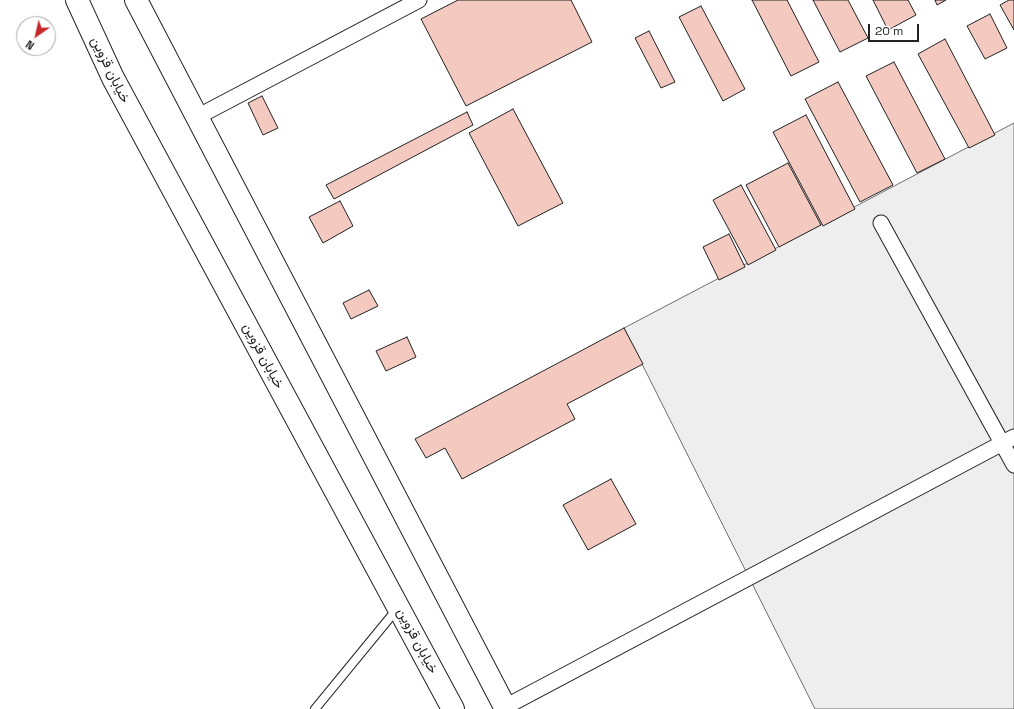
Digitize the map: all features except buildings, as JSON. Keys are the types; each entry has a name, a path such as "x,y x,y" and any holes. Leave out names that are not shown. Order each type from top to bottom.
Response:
{"highway":[{"name":"خیابان قزوین","path":"77,0 113,78 453,709"},
{"path":"136,0 505,708"}],"street":[{"path":"197,118 419,0"},
{"path":"881,223 1008,440 1014,465"},
{"path":"505,708 1008,440"}],"lane":[{"path":"315,709 398,607"}],"shaded area":[{"path":"1014,123 1014,709 815,709 624,328"}]}
